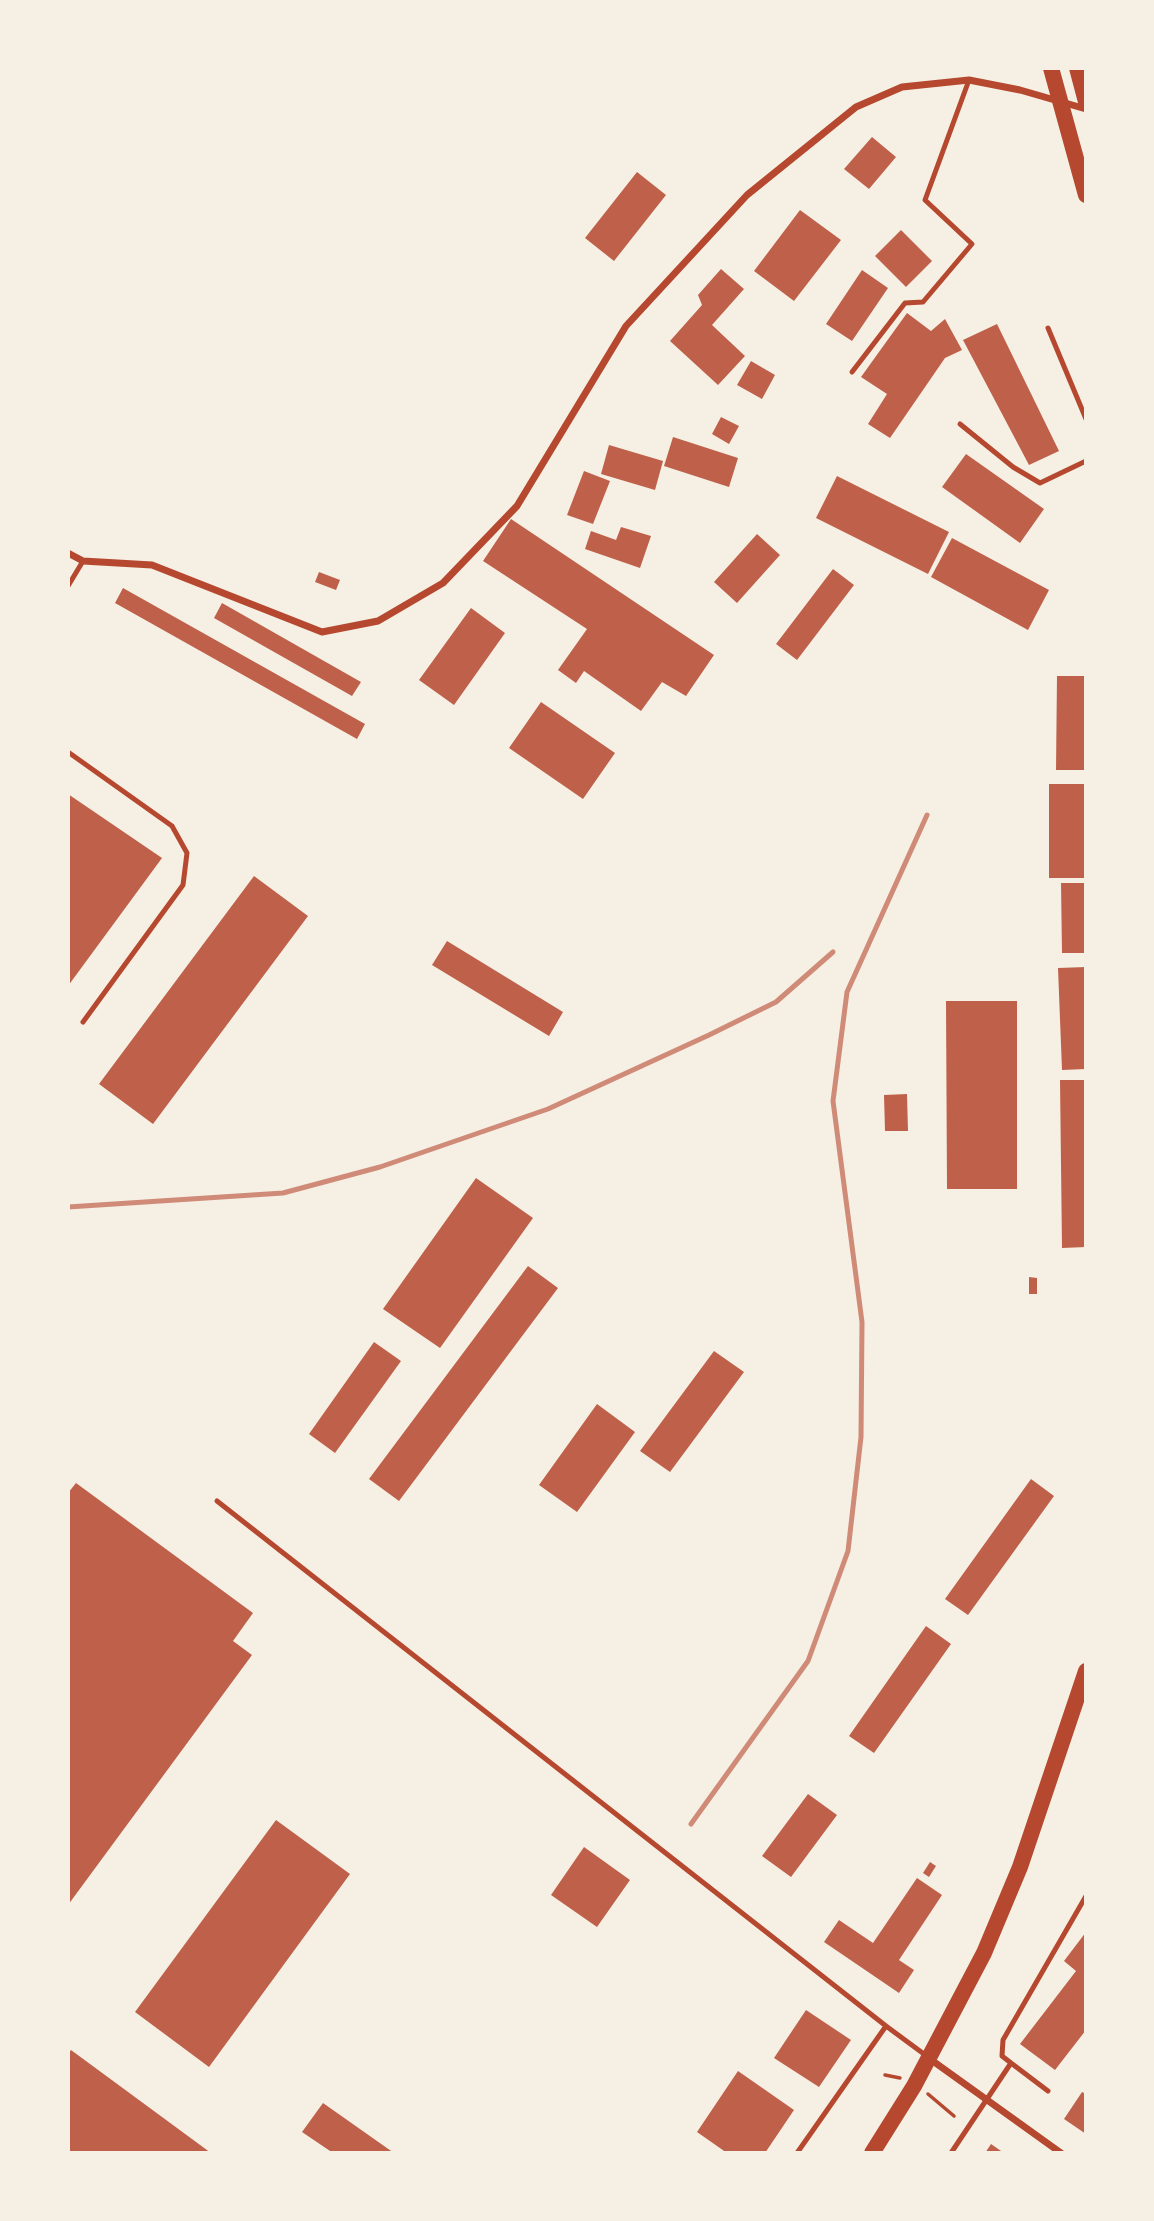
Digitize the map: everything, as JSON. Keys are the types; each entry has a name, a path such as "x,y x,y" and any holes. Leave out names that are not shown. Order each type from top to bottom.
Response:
{"main road":[{"path":"1051,68 1086,195"},
{"path":"1077,68 1086,102"},
{"path":"872,2153 930,2058 984,1953 1020,1867 1086,1671"}],"street":[{"path":"68,553 83,561 152,565 322,632 378,621 443,583 517,506 626,326 747,195 856,107 902,87 969,80 1086,109"},
{"path":"930,2058 1061,2153"}],"lane":[{"path":"852,372 905,303 923,302 972,244 925,200 969,80"},
{"path":"1048,328 1086,419"},
{"path":"960,424 1013,467 1040,483 1086,461"},
{"path":"68,586 83,561"},
{"path":"68,752 172,826 187,853 183,885 83,1022"},
{"path":"217,1502 930,2058"},
{"path":"1048,2091 1002,2056 1003,2040 1086,1896"},
{"path":"797,2153 886,2026"},
{"path":"951,2153 1011,2063"}],"building":[{"path":"872,137 896,157 869,189 844,169"},
{"path":"637,172 666,195 614,261 585,238"},
{"path":"800,210 841,240 794,301 754,271"},
{"path":"901,230 932,261 906,287 875,256"},
{"path":"721,269 744,289 712,325 745,356 718,385 670,341 702,305 698,295"},
{"path":"862,270 888,288 852,341 826,324"},
{"path":"907,313 931,331 945,319 962,350 945,358 890,438 868,424 887,394 861,377"},
{"path":"997,324 1059,451 1029,465 963,340"},
{"path":"751,361 775,375 762,399 737,385"},
{"path":"721,417 739,426 729,444 712,434"},
{"path":"673,437 738,458 729,487 664,466"},
{"path":"609,445 663,461 655,490 601,474"},
{"path":"966,454 1044,509 1020,543 942,487"},
{"path":"584,471 610,481 593,524 567,515"},
{"path":"837,476 949,532 928,574 816,518"},
{"path":"511,519 714,655 686,696 662,682 641,711 584,671 576,683 558,670 587,629 483,561"},
{"path":"621,527 651,536 640,568 585,549 591,531 616,540"},
{"path":"757,534 780,555 737,603 714,582"},
{"path":"952,538 1049,590 1028,630 931,577"},
{"path":"833,569 854,585 797,660 776,644"},
{"path":"319,572 340,580 336,590 315,582"},
{"path":"123,588 365,724 357,739 115,603"},
{"path":"222,603 361,682 352,696 214,618"},
{"path":"471,608 505,633 454,705 419,680"},
{"path":"1057,676 1086,676 1086,770 1056,770"},
{"path":"541,702 615,753 583,799 509,748"},
{"path":"1049,784 1086,784 1086,878 1049,878"},
{"path":"68,794 162,858 68,986"},
{"path":"254,876 308,916 153,1124 99,1084"},
{"path":"1061,883 1086,883 1086,953 1062,953"},
{"path":"447,941 563,1012 549,1036 432,965"},
{"path":"1086,967 1086,1069 1062,1070 1058,968"},
{"path":"946,1001 1017,1001 1017,1189 947,1189"},
{"path":"1060,1080 1086,1080 1086,1247 1062,1248"},
{"path":"907,1094 908,1131 885,1131 884,1095"},
{"path":"476,1178 533,1218 440,1348 383,1309"},
{"path":"528,1266 558,1288 399,1501 369,1479"},
{"path":"1029,1277 1037,1278 1037,1294 1029,1294"},
{"path":"374,1342 401,1361 335,1453 309,1434"},
{"path":"714,1351 744,1372 670,1472 640,1451"},
{"path":"597,1404 635,1432 577,1512 539,1485"},
{"path":"1031,1479 1054,1496 968,1615 945,1599"},
{"path":"76,1483 253,1613 233,1641 252,1655 68,1905 68,1493"},
{"path":"926,1626 951,1644 874,1753 849,1736"},
{"path":"808,1794 837,1815 791,1877 762,1856"},
{"path":"276,1820 350,1874 209,2067 135,2012"},
{"path":"584,1847 630,1880 597,1927 551,1895"},
{"path":"930,1862 936,1866 929,1877 923,1873"},
{"path":"917,1878 942,1895 899,1960 914,1970 899,1993 824,1942 839,1920 873,1943"},
{"path":"1086,1932 1086,2030 1055,2070 1020,2044 1076,1971 1064,1961"},
{"path":"806,2010 851,2040 819,2087 774,2058"},
{"path":"71,2050 211,2153 68,2153 68,2054"},
{"path":"738,2071 794,2110 765,2153 727,2153 697,2132"},
{"path":"1082,2092 1086,2094 1086,2134 1064,2119"},
{"path":"323,2103 394,2153 333,2153 302,2132"},
{"path":"991,2144 1004,2153 985,2153"}],"railway":[{"path":"691,1824 808,1661 848,1551 861,1437 862,1322 833,1101 847,992 927,815"},
{"path":"68,1207 283,1193 380,1167 548,1109 709,1035 776,1002 833,952"}]}
